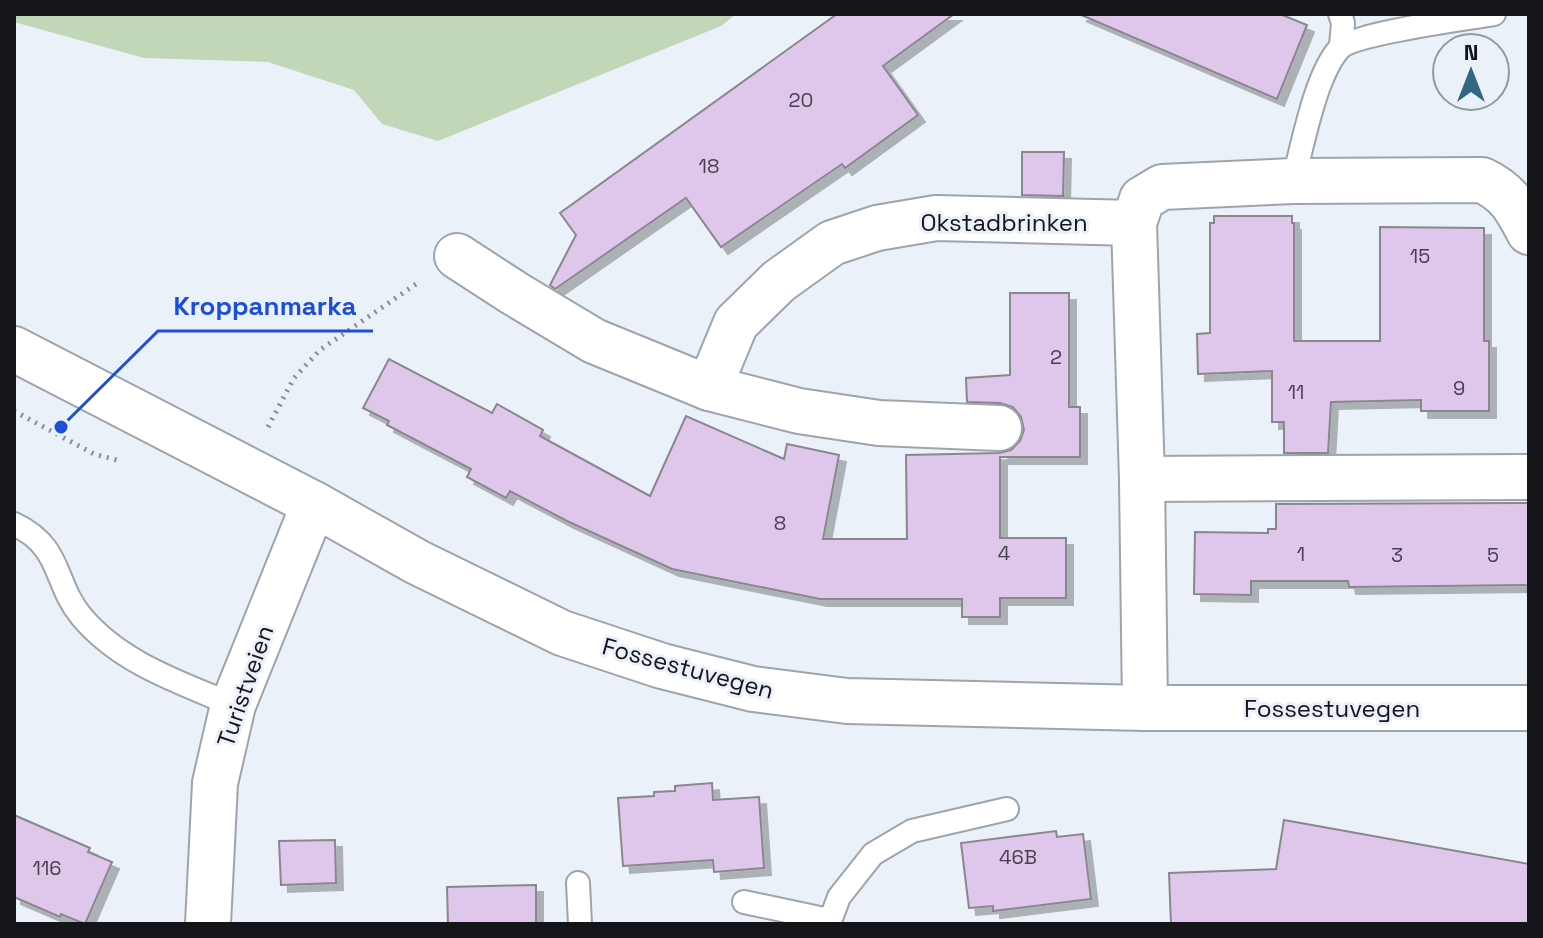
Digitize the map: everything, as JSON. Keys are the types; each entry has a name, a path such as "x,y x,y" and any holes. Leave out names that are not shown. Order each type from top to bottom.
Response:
{"street":[{"path":"1145,708 1134,223 1142,199 1162,187 1293,181 1482,180 1502,190 1529,232"},
{"name":"Okstadbrinken","path":"709,388 736,323 779,281 832,243 877,228 936,218 1134,223"},
{"path":"457,256 594,341 709,388 799,411 879,423 999,428"},
{"name":"Fossestuvegen","path":"14,349 314,504 417,562 562,633 662,666 753,689 847,701 1145,708 1529,708"},
{"path":"1142,479 1529,477"},
{"name":"Turistveien","path":"208,924 215,783 233,705 314,504"}],"lane":[{"path":"1293,181 1324,72 1341,46 1343,23 1340,14"},
{"path":"1341,46 1382,34 1494,14"},
{"path":"14,524 41,541 56,563 78,613 98,634 152,670 233,705"},
{"path":"744,902 829,922 839,897 873,854 912,831 1007,809"},
{"path":"578,883 580,924"}],"path":[{"path":"262,439 294,378 320,350 457,256"},
{"path":"14,411 94,454 131,463"}],"green space":[{"path":"14,14 736,14 721,26 438,141 382,124 354,90 268,62 144,58 14,22"}],"building":[{"path":"837,14 954,14 883,66 918,115 845,168 842,164 721,247 686,198 555,289 550,285 576,235 560,213"},
{"path":"1079,14 1280,14 1307,25 1277,99"},
{"path":"1022,152 1064,152 1063,196 1022,195"},
{"path":"1214,216 1292,216 1294,341 1380,341 1380,227 1484,228 1484,341 1489,341 1489,411 1421,411 1421,400 1331,402 1328,453 1284,453 1284,422 1272,422 1272,371 1198,374 1197,334 1210,333 1210,223 1214,223"},
{"path":"1010,293 1069,293 1069,407 1080,407 1080,457 1000,457 1000,538 1066,538 1066,598 1000,598 1000,617 962,617 962,599 820,599 672,569 510,491 506,498 467,477 471,469 387,425 389,421 363,408 389,359 492,413 497,404 543,430 540,436 650,496 686,416 784,459 787,444 839,455 823,539 907,539 906,455 999,453 1011,450 1020,441 1024,430 1021,417 1013,407 1000,403 967,402 966,378 1010,375"},
{"path":"1529,503 1529,585 1349,587 1348,581 1251,581 1251,595 1194,594 1195,532 1268,533 1268,529 1276,529 1276,504"},
{"path":"712,783 713,800 759,797 764,868 714,872 713,860 623,866 618,798 654,796 654,792 675,791 675,786"},
{"path":"14,815 90,848 88,852 112,862 85,924 14,897"},
{"path":"1284,820 1529,864 1529,924 1171,924 1169,873 1276,869"},
{"path":"1056,831 1057,837 1083,834 1091,899 993,911 993,906 969,908 961,843"},
{"path":"335,840 336,883 281,885 279,841"},
{"path":"536,885 536,924 448,924 447,887"}],"place":[{"name":"Kroppanmarka","path":"61,427"}]}
